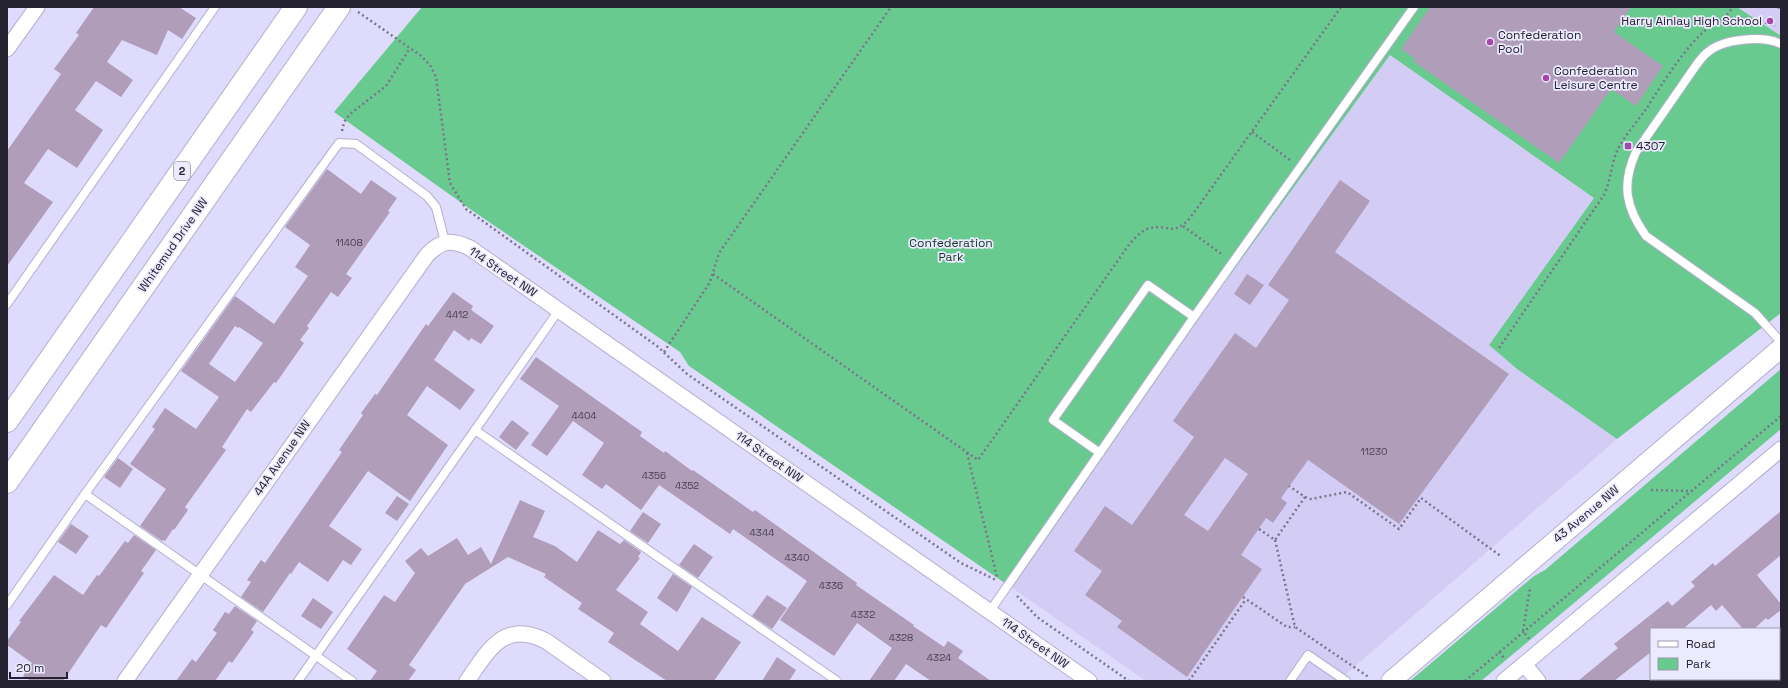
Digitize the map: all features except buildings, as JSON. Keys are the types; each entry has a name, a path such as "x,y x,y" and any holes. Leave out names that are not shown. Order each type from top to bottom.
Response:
{"highway":[{"name":"2","path":"7,421 296,7"},
{"name":"Whitemud Drive NW","path":"7,482 348,9"}],"street":[{"path":"7,49 37,7"},
{"name":"114 Street NW","path":"445,242 457,242 470,248 1089,681"},
{"name":"44A Avenue NW","path":"125,681 427,255 436,246 445,242"},
{"name":"43 Avenue NW","path":"1392,681 1781,348"},
{"path":"1504,681 1781,449"},
{"path":"467,681 488,651 502,638 511,634 521,633 538,637 603,681"},
{"path":"1524,664 1538,681"}],"lane":[{"path":"7,304 214,7"},
{"path":"990,611 1194,318 1414,7"},
{"path":"1781,44 1774,40 1754,39 1725,45 1708,52 1697,64 1636,152 1629,167 1627,178 1630,210 1646,236 1755,313 1781,342"},
{"path":"7,605 85,494 339,143 356,144 427,196 436,207 445,242"},
{"path":"1100,453 1053,420 1148,285 1194,318"},
{"path":"298,681 559,310"},
{"path":"476,430 837,681"},
{"path":"85,494 352,681"},
{"path":"1290,681 1308,655 1346,681"}],"path":[{"path":"664,352 710,282 719,253 891,7"},
{"path":"713,274 978,460 1138,234 1150,228 1176,229 1183,226 1341,7"},
{"path":"1724,19 1733,7"},
{"path":"348,9 410,48 430,65 436,77 450,183 466,209 664,352 687,374 961,563 998,581 967,453"},
{"path":"341,143 344,122 350,114 386,86 410,48"},
{"path":"1252,132 1301,167"},
{"path":"1183,226 1233,263"},
{"path":"1464,681 1781,416"},
{"path":"1289,486 1310,499 1347,492 1399,529 1421,498 1502,557"},
{"path":"1651,490 1693,491"},
{"path":"1275,540 1305,497"},
{"path":"1259,529 1275,540 1295,627"},
{"path":"1530,584 1523,631 1530,639"},
{"path":"1016,594 1037,617 1129,681"},
{"path":"1243,597 1287,628 1295,627 1370,678"},
{"path":"1189,681 1246,599"},
{"path":"1499,652 1505,660"}],"shaded area":[{"name":"Harry Ainlay High School","path":"1737,7 1781,7 1781,36"},
{"path":"1390,55 1594,198 1490,345 1513,366 1617,439 1338,681 1146,681 1012,588 1205,310"}],"green space":[{"name":"Confederation Park","path":"422,7 1737,7 1781,36 1781,313 1617,439 1517,369 1489,345 1594,198 1390,55 1209,304 1012,588 689,366 680,352 470,209 334,112"},
{"path":"1781,369 1781,429 1481,681 1410,681 1534,576 1545,570"}],"place":[{"name":"Harry Ainlay High School","path":"1770,21"},
{"name":"Confederation Pool","path":"1490,42"},
{"name":"Confederation Leisure Centre","path":"1546,78"},
{"name":"4307","path":"1628,146"}]}
